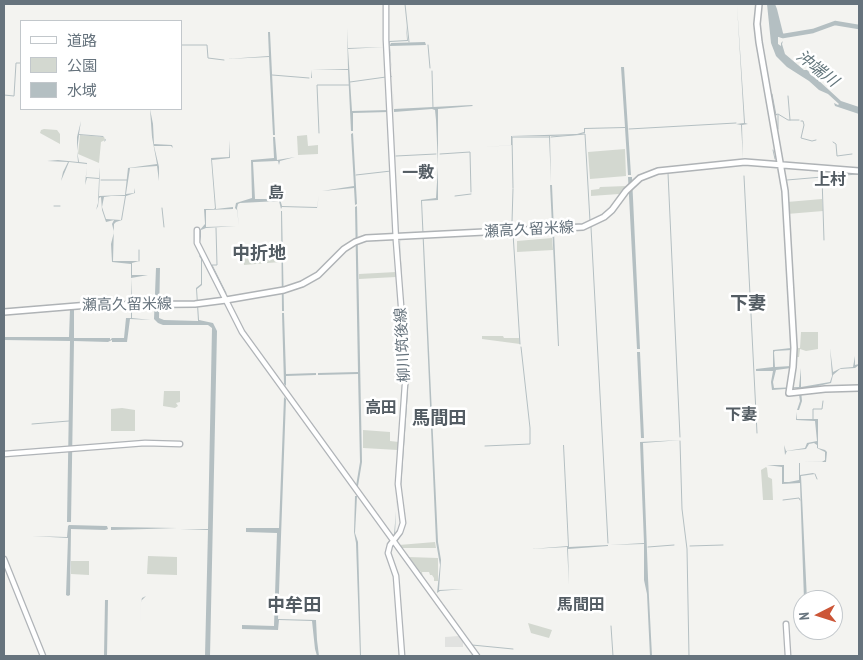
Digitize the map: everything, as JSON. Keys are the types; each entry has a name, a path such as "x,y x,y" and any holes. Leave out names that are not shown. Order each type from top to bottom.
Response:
{"main road":[{"name":"柳川筑後線","path":"386,4 386,40 406,370 398,484 403,523 402,528 388,550 388,556 396,576 402,656"},
{"path":"758,4 757,24 759,42 785,190 794,348 789,393 859,388"},
{"name":"瀬高久留米線","path":"4,312 70,306 195,304 283,290 302,284 318,275 344,249 357,241 372,237 583,227 598,221 612,210 630,186 640,178 658,171 745,162 859,171"},
{"path":"197,230 197,243 251,346 477,656"},
{"path":"4,454 145,443 180,444"},
{"path":"4,559 43,656"},
{"path":"786,624 788,656"}],"shaded area":[{"path":"459,636 463,642 463,647 445,647 445,637"}],"green space":[{"path":"44,129 57,130 60,134 60,144 40,133"},
{"path":"80,135 104,137 105,140 101,142 99,163 78,154"},
{"path":"307,135 308,146 318,145 318,154 298,155 297,136"},
{"path":"625,149 626,176 590,179 588,152"},
{"path":"626,186 619,194 591,196 591,190 599,189 600,187"},
{"path":"822,199 823,211 787,214 787,202"},
{"path":"552,238 553,250 517,252 517,241"},
{"path":"280,254 280,262 244,265 243,256"},
{"path":"396,272 396,277 359,279 359,274"},
{"path":"801,332 818,332 818,349 806,351 800,349 799,357 795,357 795,348 800,348"},
{"path":"482,336 503,336 504,338 519,338 520,344 482,339"},
{"path":"164,391 180,391 180,402 176,403 178,406 175,408 163,406"},
{"path":"111,409 135,410 135,431 111,431"},
{"path":"363,430 390,432 390,441 399,442 398,450 363,448"},
{"path":"766,467 768,477 772,479 773,500 763,500 761,470"},
{"path":"435,542 436,548 402,548 399,545"},
{"path":"148,556 177,557 177,575 147,574"},
{"path":"408,557 438,558 438,581 434,581 429,572 422,572 423,578 419,572 421,571 418,571"},
{"path":"71,561 89,561 89,575 71,574"},
{"path":"528,623 552,630 549,638 531,633"}],"water":[{"name":"沖端川","path":"767,4 775,4 777,9 784,37 778,37 778,44 781,46 783,41 785,54 804,70 807,70 841,101 859,107 859,114 835,106 834,103 839,104 828,94 819,90 787,67 776,56 771,43"},
{"path":"737,5 745,123 748,124 742,125 743,159 741,125 736,124 744,123"},
{"path":"406,25 408,41 390,42 390,45 391,43 425,42 426,45 390,46 392,72 389,41 407,40"},
{"path":"347,28 348,48 384,47 348,49 352,111 389,110 389,112 353,113 353,131 351,131 348,70 312,70 348,69"},
{"path":"268,32 270,32 275,135 273,135 269,57 227,59 269,56"},
{"path":"621,67 624,67 631,175 628,175 625,128 585,129 585,133 577,135 550,136 551,183 549,136 512,136 512,145 474,148 511,145 511,136 577,134 584,132 584,128 625,127"},
{"path":"392,82 394,109 473,106 438,109 438,166 435,110 394,112"},
{"path":"150,110 154,144 172,145 173,148 171,146 154,146 159,167 159,181 157,166 130,168 126,194 134,193 135,188 135,193 126,196 122,220 114,224 114,231 112,224 114,220 106,222 102,210 101,197 99,198 96,210 99,179 87,178 85,185 87,167 86,177 99,178 100,167 99,196 125,195 128,168 157,164 152,137","holes":["125,196 121,220 106,219 102,207 104,197"]},
{"path":"81,121 79,134 104,137 79,135 77,151 77,137"},
{"path":"353,133 357,204 355,205 354,188 322,191 354,186 351,134"},
{"path":"273,137 275,137 277,160 295,157 280,161 279,165 278,161 253,162 255,199 279,199 280,185 282,206 317,207 319,195 317,208 282,207 281,209 279,201 240,203 237,208 239,226 237,210 235,208 236,203 252,198 251,160 274,158"},
{"path":"229,140 230,158 212,160 216,209 233,207 233,209 206,210 206,227 236,226 201,230 201,242 199,231 205,224 204,209 215,208 211,158 229,157"},
{"path":"77,151 79,162 87,164 69,162 61,181 68,162 47,161 58,160 78,162"},
{"path":"438,166 438,200 422,201 438,542 441,560 439,590 464,589 440,591 437,593 440,565 436,542 421,200 436,198"},
{"path":"628,177 632,177 640,349 637,349"},
{"path":"550,185 552,185 559,346 558,346"},
{"path":"357,206 362,462 358,486 356,486 360,462 358,374 318,375 318,373 358,372 355,207"},
{"path":"282,211 284,311 282,311"},
{"path":"400,229 402,284 401,275"},
{"path":"114,233 113,261 139,261 132,263 132,275 148,275 131,278 131,264 112,262 111,244"},
{"path":"200,255 202,259 202,285 197,289 199,320 213,323 217,331 210,656 205,656 208,530 180,529 208,529 212,328 208,325 163,325 154,319 156,268 160,268 159,318 164,320 198,321 196,288 201,284"},
{"path":"131,306 132,318 151,320 130,319 127,342 112,342 112,340 108,342 74,341 71,522 67,522 70,341 4,340 4,337 69,337 70,309 74,309 74,338 110,338 110,340 112,338 124,338 126,318 131,318"},
{"path":"404,310 407,336 409,374 401,488 405,522 401,499 397,502 396,509 397,501 401,498 400,485 408,376"},
{"path":"282,313 284,313 286,374 316,373 316,375 286,376 286,386 284,384"},
{"path":"791,346 792,350 774,352 775,367 791,366 791,368 776,370 773,382 774,388 799,387 801,368 801,387 830,382 832,376 830,348 833,372 841,368 853,367 855,356 855,365 859,365 855,368 840,369 833,375 831,383 801,390 802,401 799,410 797,410 800,401 798,388 772,390 773,371 756,371 756,369 773,367 773,350 791,348"},
{"path":"637,352 640,352 644,438 641,438"},
{"path":"284,397 286,399 278,619 316,620 319,656 317,656 315,649 312,621 279,620 278,630 242,629 242,625 274,626 277,533 246,532 246,528 279,528"},
{"path":"797,412 797,419 818,419 818,448 827,452 826,462 822,462 825,460 825,452 817,448 817,445 814,443 809,444 806,449 787,451 785,455 784,445 786,451 805,448 807,443 817,441 815,421 796,420"},
{"path":"681,440 643,443 652,656 650,656 647,594 644,580 644,544 610,545 644,543 640,442"},
{"path":"563,445 569,547 608,545 568,549 569,585 567,547 531,549 568,546"},
{"path":"799,463 800,475 815,474 801,476 807,590 804,590 800,483 782,484 782,467 767,465 784,465 784,482 799,480"},
{"path":"355,496 357,496 355,533 358,542 361,656 354,532"},
{"path":"396,511 395,535 397,539 404,529 398,544 394,535"},
{"path":"69,525 107,526 108,529 71,529 70,595 68,596 66,595 68,538 32,536 67,537"},
{"path":"111,527 177,528 111,530"},
{"path":"105,600 108,600 107,656 104,656"}],"waterway":[{"path":"405,4 409,42"},
{"path":"780,35 813,31 835,23 859,27"},
{"path":"182,45 207,45 208,58 224,60"},
{"path":"428,45 430,68"},
{"path":"4,95 14,96 16,63 20,63"},
{"path":"432,71 433,108"},
{"path":"272,75 309,78"},
{"path":"350,82 386,77"},
{"path":"319,133 317,85 349,85"},
{"path":"772,94 776,115"},
{"path":"788,96 790,120"},
{"path":"775,115 778,114 788,120 799,120"},
{"path":"778,115 778,129"},
{"path":"801,121 803,121 804,125 801,138 812,141 816,140"},
{"path":"629,129 736,123"},
{"path":"551,137 585,134 590,221"},
{"path":"513,188 512,137 549,137"},
{"path":"833,142 836,144 837,156 852,154"},
{"path":"773,150 775,159"},
{"path":"440,154 470,152 471,192"},
{"path":"396,156 436,154"},
{"path":"356,175 391,171"},
{"path":"668,173 680,437"},
{"path":"823,177 857,174"},
{"path":"744,176 757,433"},
{"path":"787,180 822,177 824,240"},
{"path":"101,180 127,180"},
{"path":"512,222 513,189"},
{"path":"455,196 471,194"},
{"path":"54,206 60,206"},
{"path":"162,208 164,227"},
{"path":"591,227 608,543"},
{"path":"216,228 217,265 212,265 226,293"},
{"path":"513,233 520,344"},
{"path":"139,250 139,261"},
{"path":"485,446 530,444 521,347"},
{"path":"813,419 813,409 822,409 823,401"},
{"path":"32,424 69,421"},
{"path":"680,441 682,509 687,549 689,656"},
{"path":"815,474 817,479"},
{"path":"783,500 799,498 800,500"},
{"path":"648,547 674,545"},
{"path":"690,546 723,545"},
{"path":"611,626 613,656"},
{"path":"472,645 513,649"}],"district":[{"name":"一敷","path":"418,173"},
{"name":"上村","path":"830,180"},
{"name":"島","path":"276,193"},
{"name":"中折地","path":"259,254"},
{"name":"下妻","path":"748,304"},
{"name":"高田","path":"381,408"},
{"name":"下妻","path":"741,415"},
{"name":"馬間田","path":"439,419"},
{"name":"馬間田","path":"581,605"},
{"name":"中牟田","path":"294,606"}]}
